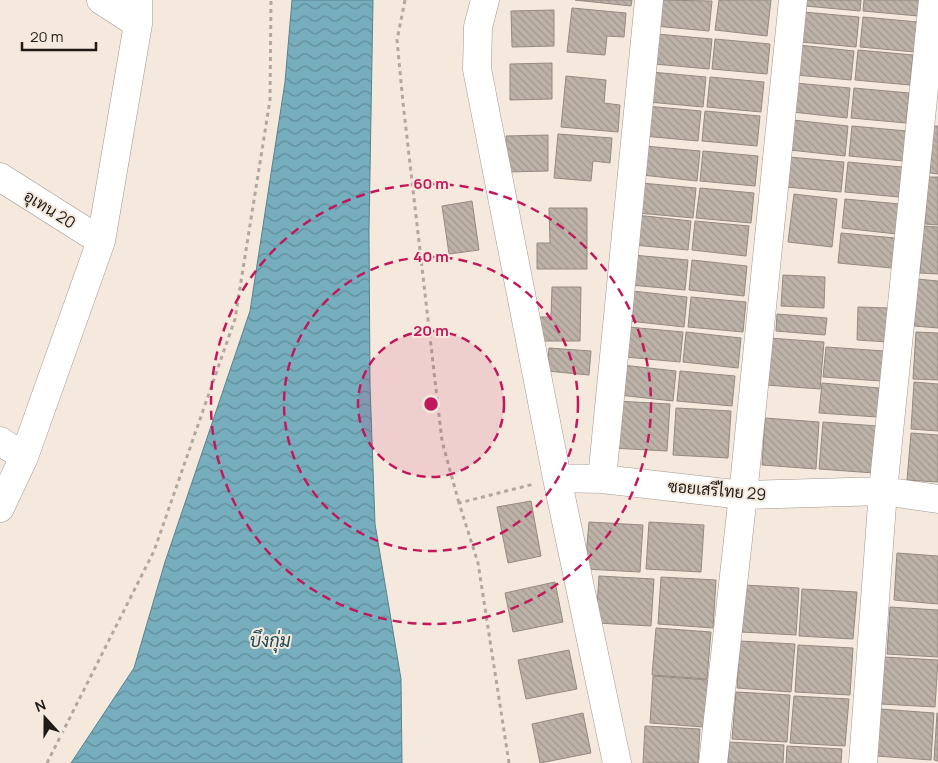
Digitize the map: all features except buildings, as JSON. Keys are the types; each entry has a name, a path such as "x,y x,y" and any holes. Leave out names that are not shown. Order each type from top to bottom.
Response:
{"street":[{"path":"0,508 24,457 101,241 138,12 101,0"},
{"path":"485,0 478,27 477,69 557,478 617,763"},
{"path":"602,479 649,0"},
{"path":"713,763 743,496 793,0"},
{"path":"864,763 883,492 934,0"},
{"name":"อุเทน 20","path":"0,177 101,241"},
{"path":"0,440 24,457"},
{"name":"ซอยเสรีไทย 29","path":"557,478 602,479 743,496 883,492 938,499"}],"path":[{"path":"48,763 154,551 235,320 270,100 271,0"},
{"path":"405,0 396,40 442,441 478,563 509,763"},
{"path":"459,503 557,478"}],"water":[{"name":"บึงกุ่ม","path":"292,0 373,0 369,229 370,385 375,524 401,679 402,763 71,763 134,668 165,562 250,311 285,82"}]}
